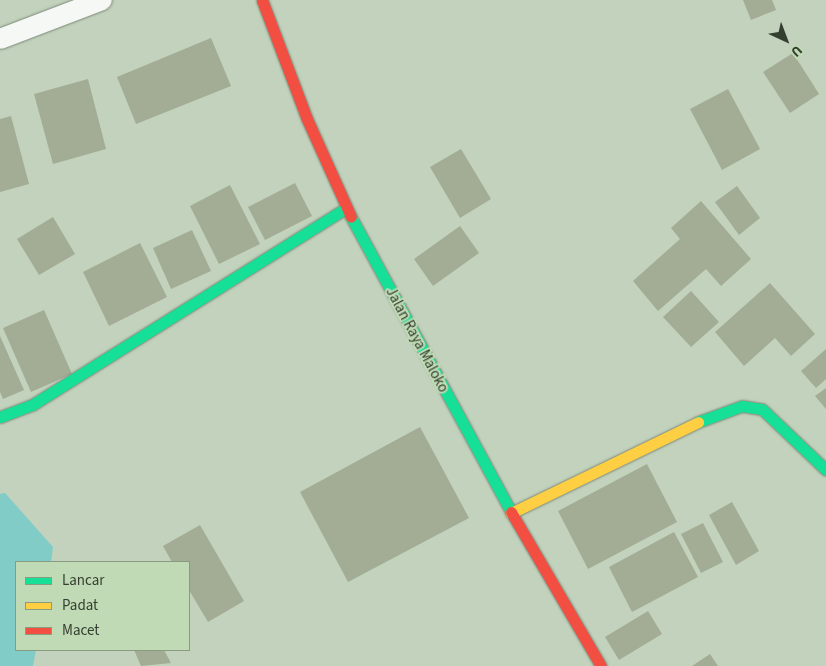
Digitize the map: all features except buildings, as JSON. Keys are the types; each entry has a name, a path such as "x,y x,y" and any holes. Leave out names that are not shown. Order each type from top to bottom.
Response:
{"street":[{"name":"Jalan Raya Maloko","path":"262,0 307,119 346,208 511,513 601,666"},
{"path":"0,418 32,405 346,208"},
{"path":"511,513 685,427 742,406 762,409 826,470"}],"lane":[{"path":"0,39 102,0"}],"water":[{"path":"5,493 53,547 51,561 15,561 15,651 36,651 33,666 0,666 0,494"}],"traffic: fast":[{"path":"0,417 32,405 346,208"},
{"path":"351,217 511,512"},
{"path":"698,422 742,406 762,409 826,470"}],"traffic: slow":[{"path":"511,513 698,422"}],"traffic: jam":[{"path":"262,0 307,119 351,217"},
{"path":"511,512 601,666"}]}
